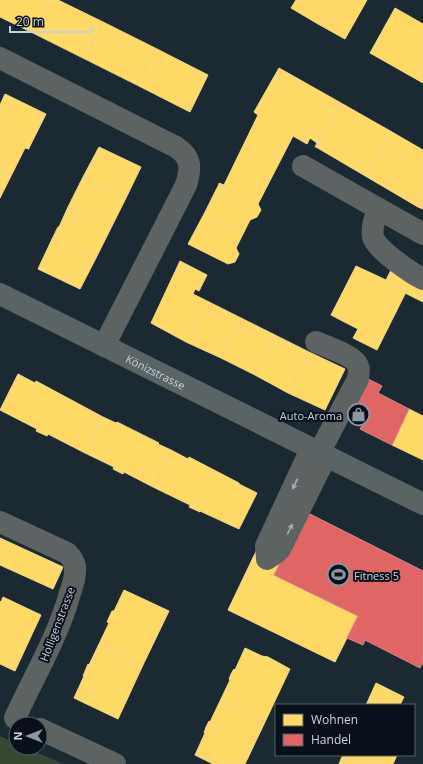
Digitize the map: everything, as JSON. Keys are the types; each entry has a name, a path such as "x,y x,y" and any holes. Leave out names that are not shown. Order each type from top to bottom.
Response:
{"main road":[{"name":"Könizstrasse","path":"0,294 423,504"}],"street":[{"path":"1,62 176,147 186,155 188,160 190,172 186,185 104,346"},
{"path":"303,166 423,234"},
{"path":"379,209 375,216 373,229 373,237 378,246 413,274 423,279"},
{"path":"316,342 353,359 358,366 359,373 358,379 319,453"},
{"name":"Holligenstrasse","path":"0,522 67,553 72,558 75,566 74,579 66,607 51,644 15,716"},
{"path":"48,733 115,764"}],"green space":[{"path":"0,736 8,740 8,756 45,756 63,764 0,764"}],"building: Wohnen":[{"path":"0,0 49,0 33,33 0,17"},
{"path":"49,0 58,0 103,22 85,59 33,33"},
{"path":"296,0 332,0 318,24 291,8"},
{"path":"332,0 367,0 345,39 318,24"},
{"path":"395,8 423,24 423,83 370,53"},
{"path":"103,22 155,48 137,85 85,59"},
{"path":"155,48 208,75 190,112 137,85"},
{"path":"279,68 341,103 316,147 317,143 310,138 307,144 293,136 258,204 219,183 224,185 258,115 254,112"},
{"path":"5,94 46,114 29,148 0,134 0,105"},
{"path":"341,103 392,132 367,177 316,147"},
{"path":"392,132 423,150 423,198 418,207 367,177"},
{"path":"0,134 29,148 25,148 11,176 0,171"},
{"path":"99,147 141,167 126,198 83,177"},
{"path":"0,171 11,176 0,198"},
{"path":"83,177 126,198 111,228 68,207"},
{"path":"219,184 258,204 261,210 257,217 250,220 243,234 204,214"},
{"path":"423,198 423,209 418,207"},
{"path":"68,207 111,228 96,258 53,237"},
{"path":"204,214 243,234 236,248 239,254 235,262 228,264 188,244"},
{"path":"53,237 96,258 80,289 38,269"},
{"path":"180,261 207,275 199,291 195,289 193,294 207,301 186,342 151,323"},
{"path":"356,266 386,280 391,270 412,280 377,350 353,338 358,329 331,315"},
{"path":"411,281 423,287 423,302 405,293"},
{"path":"207,301 241,318 221,358 186,342"},
{"path":"241,318 275,335 255,375 221,358"},
{"path":"275,335 309,352 288,393 255,375"},
{"path":"309,352 345,369 325,410 288,393"},
{"path":"18,374 35,383 36,381 103,417 85,453 48,434 47,436 36,431 37,429 0,410"},
{"path":"409,409 423,416 423,460 392,445"},
{"path":"103,417 116,423 117,422 171,450 153,487 124,472 123,474 113,469 114,467 85,453"},
{"path":"171,450 188,459 189,457 257,493 239,529 189,507 190,505 153,487"},
{"path":"0,538 63,567 53,589 0,565"},
{"path":"260,543 283,555 274,575 358,616 335,662 228,610"},
{"path":"124,590 169,611 143,665 99,644 109,623 107,622 112,611 114,611"},
{"path":"3,597 41,615 15,671 0,664 0,601 1,602"},
{"path":"99,644 143,665 118,719 74,698 88,664 89,665"},
{"path":"245,648 262,656 268,657 290,669 265,722 220,701 230,680 231,674 234,669 235,670"},
{"path":"376,683 404,697 400,704 366,704"},
{"path":"220,701 265,722 245,764 213,764 195,755 205,733 206,727"},
{"path":"342,756 397,756 393,764 352,764 341,759"},
{"path":"341,759 352,764 339,764"}],"building: Handel":[{"path":"364,377 382,386 378,393 409,409 392,445 360,429 364,422 346,413"},
{"path":"306,512 423,571 423,662 420,668 365,640 363,645 347,638 358,616 274,575"}],"place":[{"name":"Auto-Aroma","path":"358,415"},
{"name":"Fitness 5","path":"339,575"}]}
